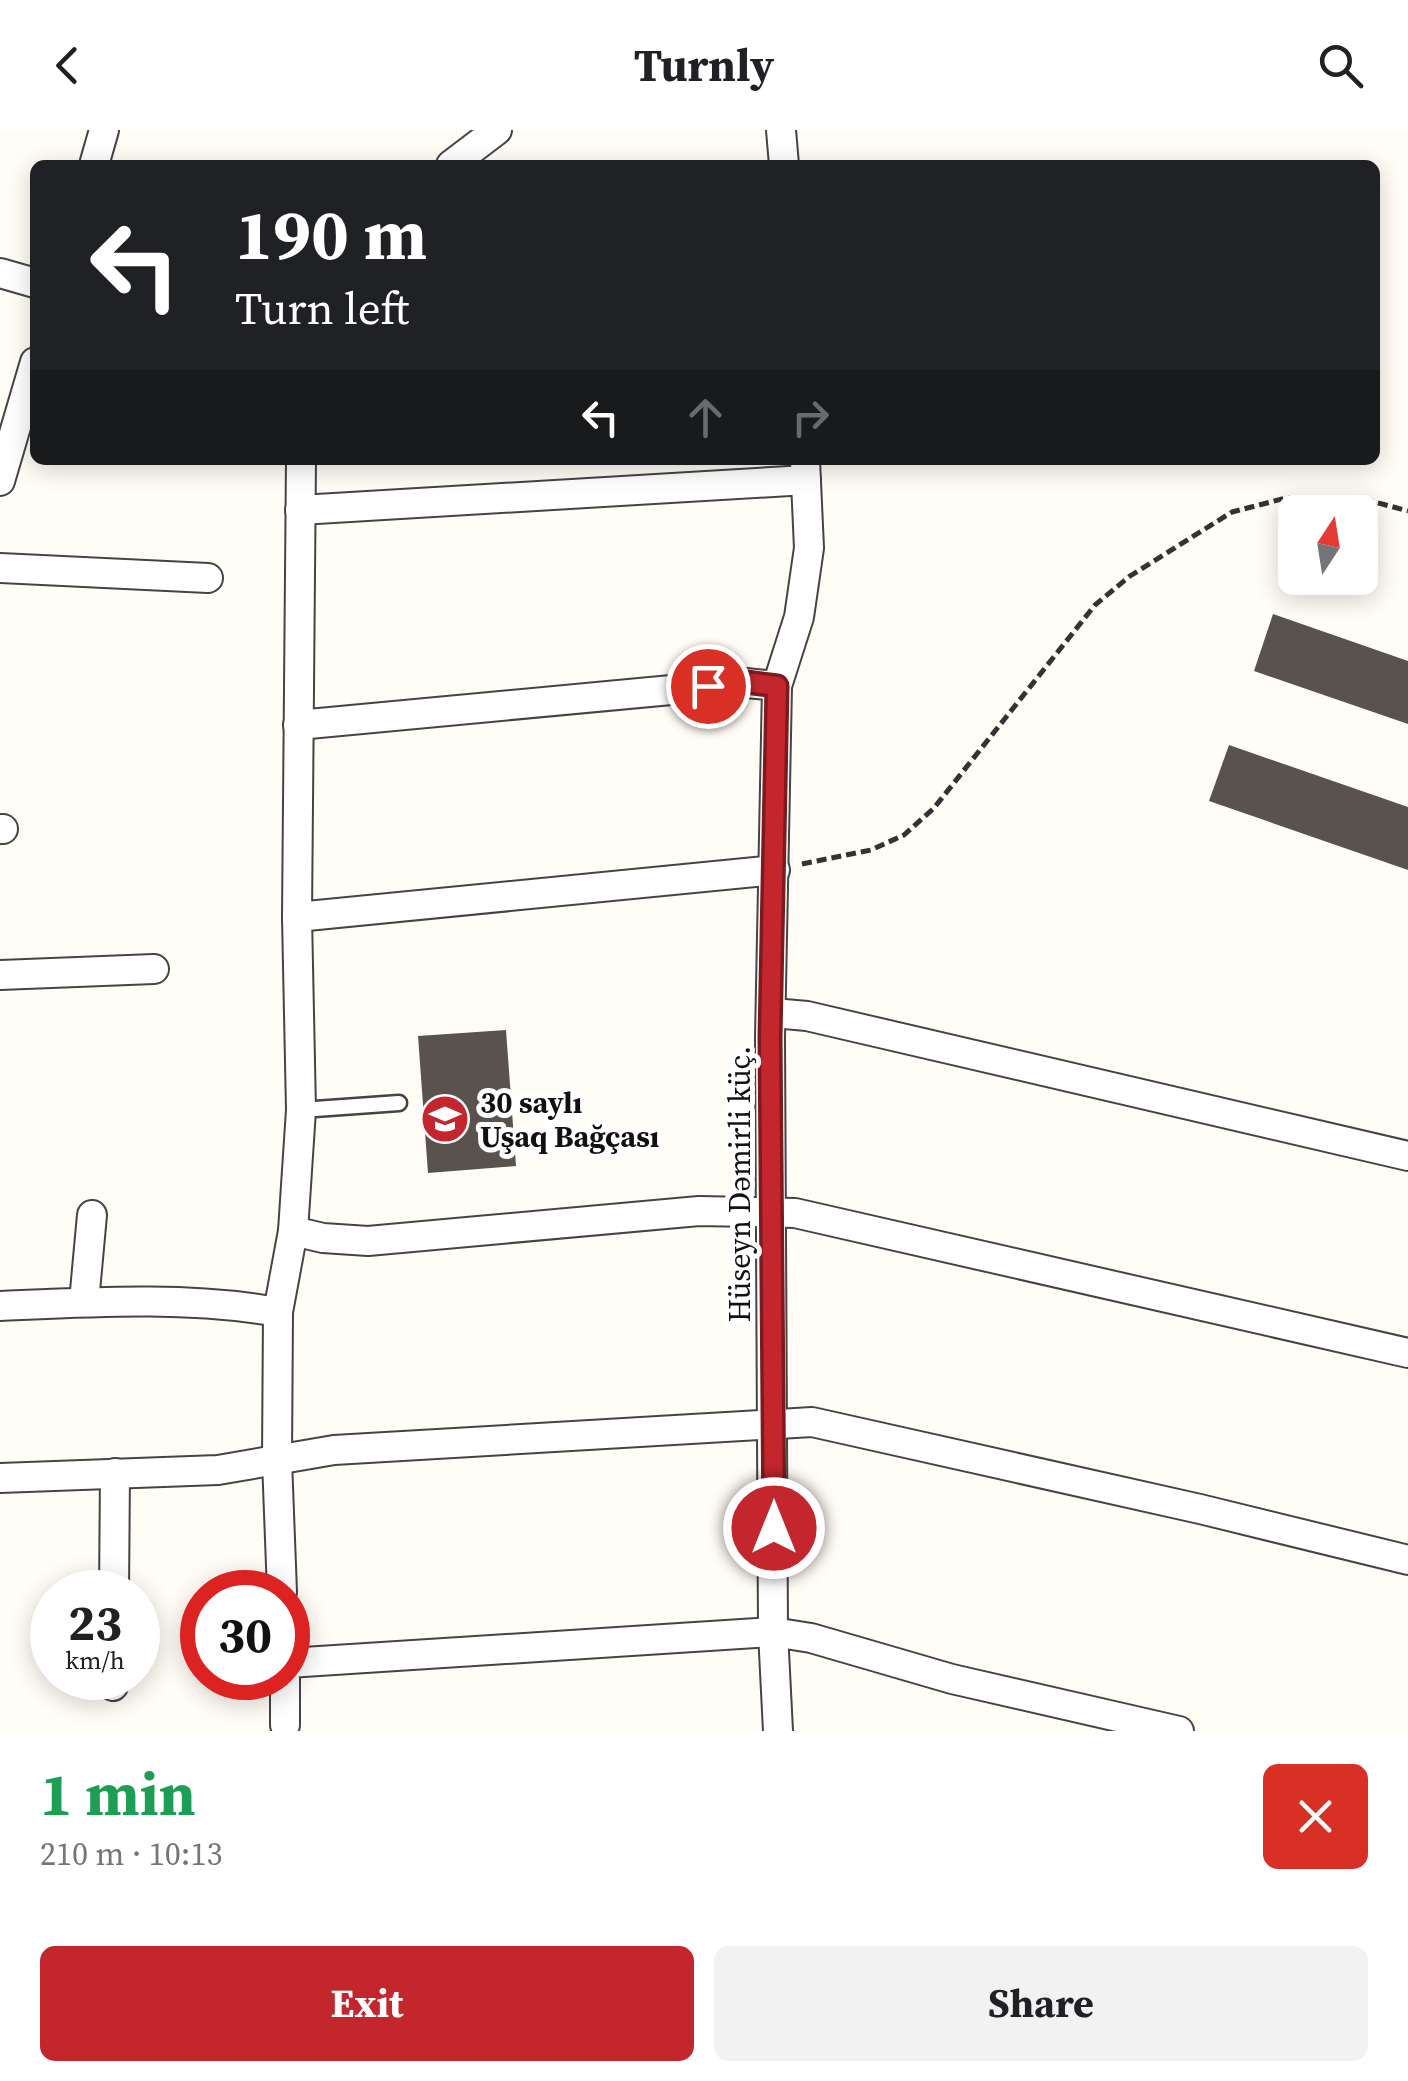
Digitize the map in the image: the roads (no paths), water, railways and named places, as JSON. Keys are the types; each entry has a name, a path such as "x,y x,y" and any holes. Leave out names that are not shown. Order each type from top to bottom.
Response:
{"street":[{"path":"95,160 104,130"},
{"path":"458,160 497,130"},
{"path":"781,130 784,160"},
{"path":"0,273 30,282"},
{"path":"0,481 30,379"},
{"path":"281,1570 276,1460 278,1312 293,1230 302,1110 297,917 301,465"},
{"path":"300,510 806,470"},
{"name":"Hüseyn Dəmirli küç.","path":"778,1731 773,1632 771,1211 777,686 798,617 809,548 806,470"},
{"path":"0,568 208,578"},
{"path":"298,725 746,682 777,686"},
{"path":"297,917 775,870"},
{"path":"0,976 154,969"},
{"path":"773,1013 807,1016 1408,1156"},
{"path":"293,1230 323,1238 368,1241 699,1211 771,1211 824,1218 1408,1353"},
{"path":"84,1302 92,1215"},
{"path":"0,1306 84,1302 230,1304 278,1312"},
{"path":"0,1478 218,1470 334,1450 774,1423 826,1425 1408,1560"},
{"path":"114,1570 115,1473"},
{"path":"310,1662 773,1632 811,1638 952,1679 1179,1731"},
{"path":"285,1700 285,1725"}],"lane":[{"path":"302,1110 399,1103"}],"place":[{"name":"30 saylı Uşaq Bağçası","path":"445,1119"}]}
